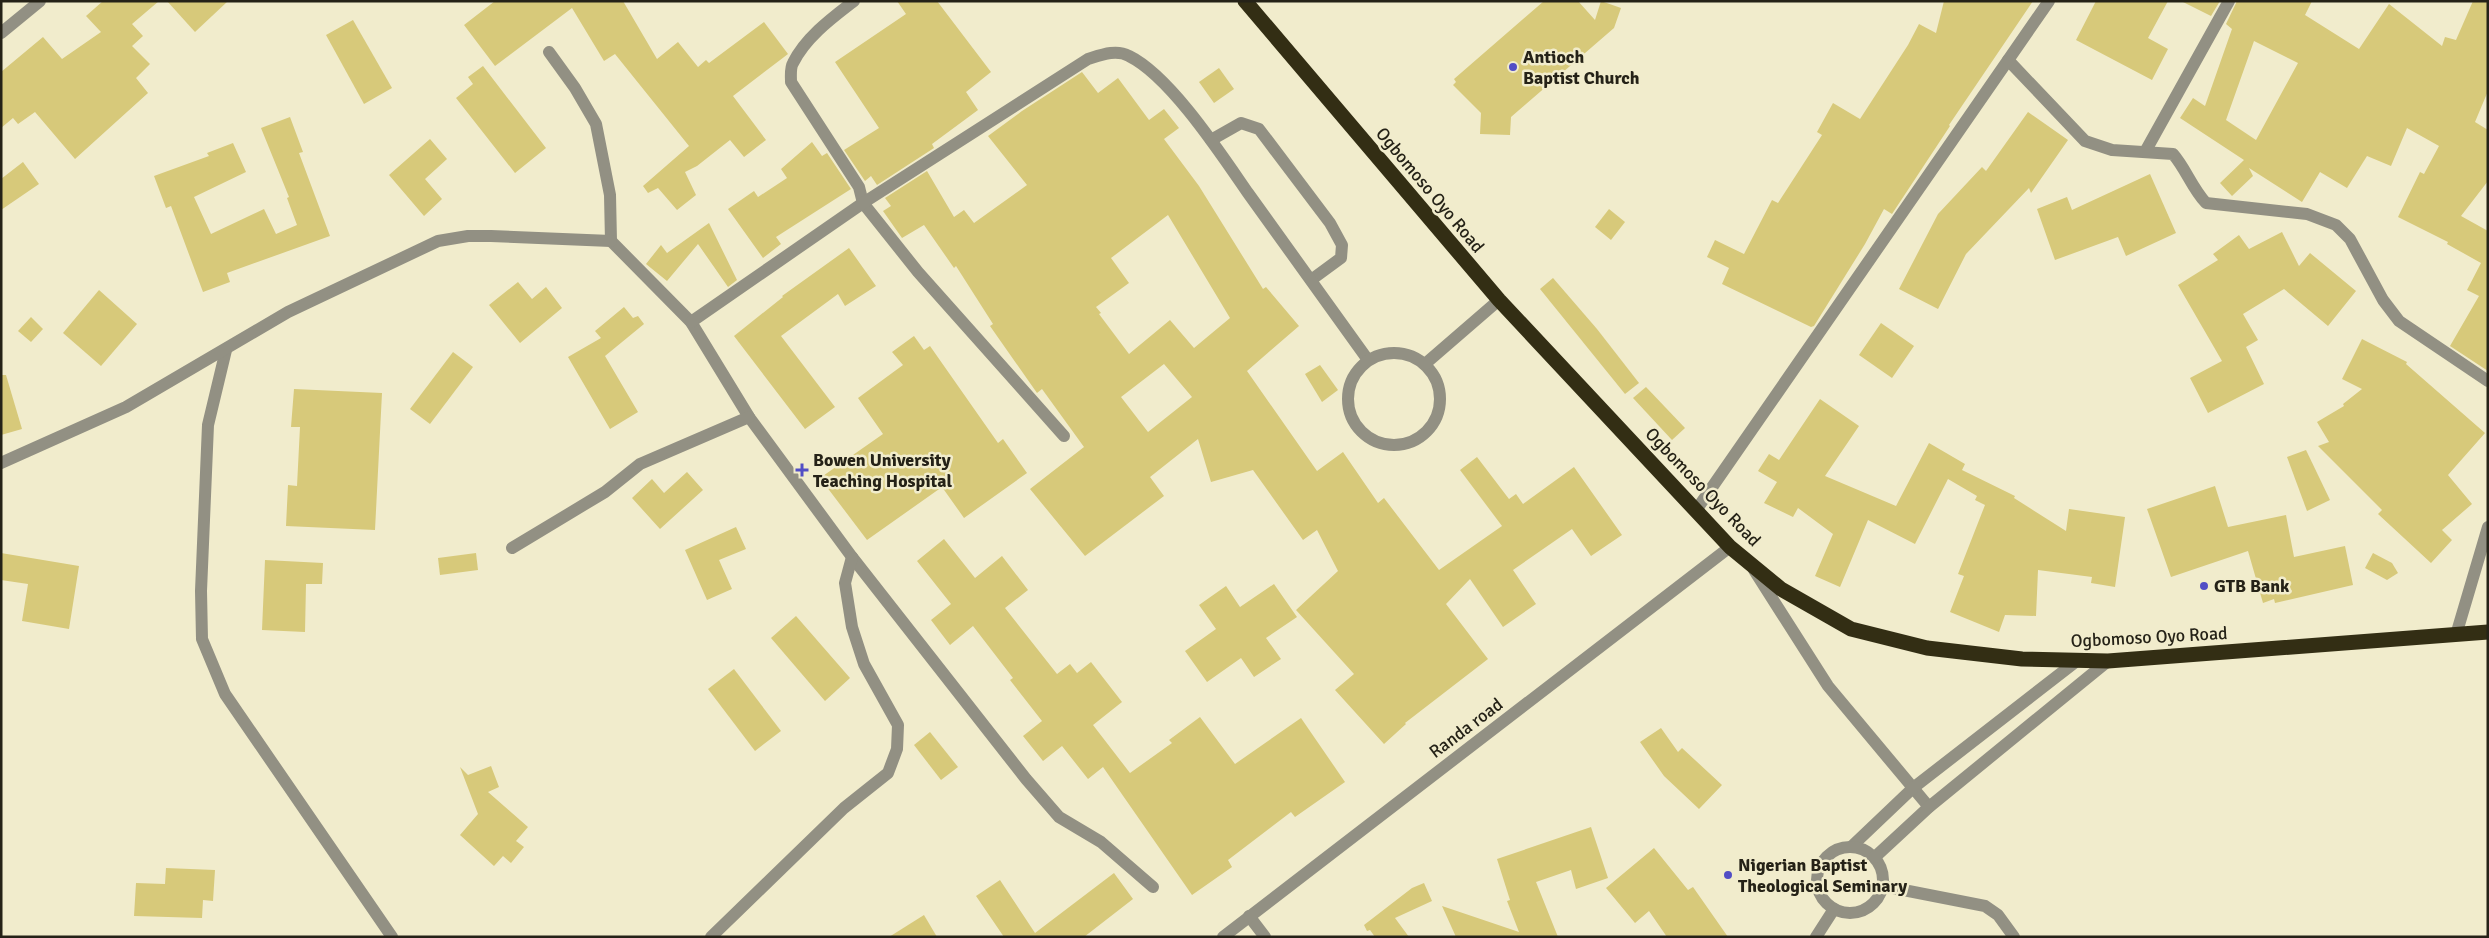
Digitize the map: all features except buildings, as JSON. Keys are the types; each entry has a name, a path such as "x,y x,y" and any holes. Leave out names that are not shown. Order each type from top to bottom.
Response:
{"highway":[{"name":"Ogbomoso Oyo Road","path":"1245,1 1499,300 1697,509 1730,547 1781,589 1851,629 1927,648 2022,659 2108,661 2488,632"}],"street":[{"path":"1,33 40,1"},
{"path":"854,1 827,22 800,53 792,64 791,82 859,186 863,202 918,272 1064,436"},
{"path":"1697,509 2049,1"},
{"path":"2144,152 2229,1"},
{"path":"549,52 575,88 596,124 610,195 611,241"},
{"path":"691,322 863,202 1088,59 1110,53 1127,54 1144,65 1171,91 1211,140 1368,360"},
{"path":"2008,60 2085,141 2112,150 2172,154 2183,166 2196,192 2206,203 2307,214 2336,225 2350,239 2383,300 2399,321 2488,381"},
{"path":"1211,140 1241,123 1259,129 1330,223 1342,245 1342,258 1311,280"},
{"path":"1,463 126,407 226,350 244,336 288,312 438,241 468,236 611,241 691,322 749,417 852,557 1026,779 1059,817 1101,842 1153,887"},
{"path":"1425,364 1499,300"},
{"path":"226,350 208,425 201,591 202,640 225,694 392,937"},
{"path":"1391,352 1409,355 1425,364 1433,373 1440,396 1436,420 1420,438 1409,443 1397,446 1373,441 1359,429 1350,414 1348,390 1352,378 1368,360 1391,352"},
{"path":"512,548 605,492 640,464 749,417"},
{"path":"2456,635 2488,527"},
{"name":"Randa road","path":"1223,937 1730,547"},
{"path":"711,937 844,808 888,773 897,749 898,724 864,664 852,627 845,583 852,557"},
{"path":"1748,562 1828,686 1929,807"},
{"path":"1851,847 1913,788 2078,660"},
{"path":"1875,857 1929,807 2108,661"},
{"path":"1851,847 1860,848 1875,857 1883,876 1883,886 1876,900 1865,910 1844,912 1834,909 1821,895 1818,876 1820,867 1832,852 1851,847"},
{"path":"1883,886 1986,906 1998,915 2014,937"},
{"path":"1816,937 1834,909"},
{"path":"1249,916 1265,937"}],"place":[{"name":"Antioch Baptist Church","path":"1513,67"},
{"name":"Bowen University Teaching Hospital","path":"802,470"},
{"name":"GTB Bank","path":"2204,586"},
{"name":"Nigerian Baptist Theological Seminary","path":"1728,875"}]}
